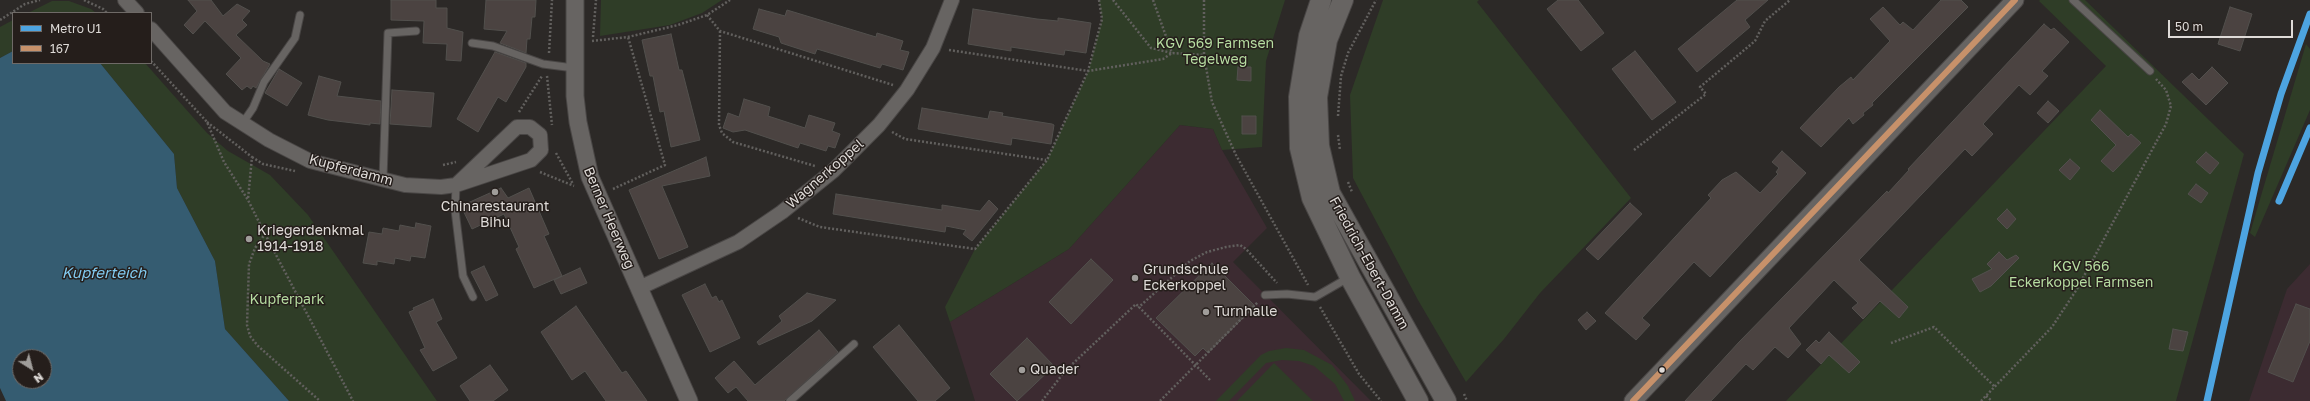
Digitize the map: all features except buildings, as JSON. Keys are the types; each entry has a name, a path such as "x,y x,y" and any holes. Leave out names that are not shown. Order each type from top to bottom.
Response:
{"main road":[{"name":"Friedrich-Ebert-Damm","path":"1321,0 1309,36 1299,97 1300,148 1312,198 1350,277 1418,401"},
{"name":"Friedrich-Ebert-Damm","path":"1343,0 1327,40 1317,97 1319,146 1330,193 1454,395"}],"street":[{"path":"125,0 136,12"},
{"name":"Berner Heerweg","path":"575,0 574,68 578,122 590,177 689,401"},
{"name":"Wagnerkoppel","path":"639,288 738,242 782,212 833,171 879,125 907,90 933,48 952,0"},
{"path":"1633,401 2010,2"},
{"name":"Kupferdamm","path":"152,30 225,112 242,124 310,161 405,185 456,185 535,158 541,150 540,135 530,127 517,127 456,185"}],"lane":[{"path":"2073,0 2150,71"},
{"path":"242,124 253,108 264,82 294,38 300,15"},
{"path":"383,179 388,33 416,31"},
{"path":"472,43 494,46 543,64 574,68"},
{"path":"456,185 455,210 463,276 473,297"},
{"path":"1265,295 1286,294 1315,297 1350,277"},
{"path":"790,401 854,344"}],"path":[{"path":"12,12 25,4 40,0"},
{"path":"84,0 106,12"},
{"path":"591,48 595,29 596,0"},
{"path":"592,41 628,37 678,26 707,15 730,0"},
{"path":"782,212 820,227 975,249 1047,160 1088,71 1102,20 1098,0"},
{"path":"1114,0 1151,48 1172,53 1204,55"},
{"path":"1153,0 1172,53"},
{"path":"1204,0 1204,55 1212,102 1232,148 1359,374 1381,401"},
{"path":"1338,121 1341,76 1348,53 1376,0"},
{"path":"1634,150 1706,94 1700,87 1755,41 1765,21 1790,0"},
{"path":"0,20 12,12"},
{"path":"707,15 720,31 907,90"},
{"path":"720,31 719,126 722,133 733,142 833,171"},
{"path":"610,182 613,190 665,165 628,37"},
{"path":"933,48 1088,71 1163,59 1172,53"},
{"path":"152,62 207,122 252,157 248,200"},
{"path":"1981,401 2052,327 2077,289 2166,124 2171,106 2166,90 2150,71"},
{"path":"207,122 224,162 248,200 353,401"},
{"path":"879,125 905,140 1047,160"},
{"path":"1337,128 1341,153"},
{"path":"1347,181 1354,195"},
{"path":"265,234 255,248 249,264 247,325 250,336 258,346 320,401"},
{"path":"1139,307 1190,260 1207,252 1240,245 1246,248 1286,294"},
{"path":"1160,401 1265,295"},
{"path":"1042,401 1065,371 1136,304 1210,380"},
{"path":"1891,343 1934,327 1995,387"},
{"path":"1454,395 1467,401"},
{"path":"1986,396 1992,401"}],"shaded area":[{"name":"Grundschule Eckerkoppel","path":"1180,125 1213,129 1222,150 1267,228 1233,262 1371,401 975,401 950,322 1069,249"},
{"path":"2310,264 2310,401 2249,401 2287,289"}],"green space":[{"path":"601,0 722,0 702,13 670,25 600,36"},
{"name":"KGV 569 Farmsen Tegelweg","path":"1099,0 1285,0 1266,61 1262,147 1222,150 1213,129 1180,125 1069,249 950,322 945,307 975,249 1047,160 1088,72 1102,20"},
{"path":"1383,0 1479,0 1477,2 1631,198 1540,293 1504,339 1466,382 1418,300 1353,178 1350,95"},
{"name":"KGV 566 Eckerkoppel Farmsen","path":"2085,0 2244,154 2176,401 1786,401 2106,66 2039,1"},
{"path":"52,1 69,1 91,9 95,12 30,12"},
{"path":"12,21 12,52 0,58 0,27"},
{"path":"2306,44 2310,49 2310,110 2255,237 2250,233"},
{"name":"Kupferpark","path":"101,64 146,64 207,133 228,151 270,175 308,215 437,401 289,401 225,329 215,261 177,188 174,154"},
{"path":"1286,348 1304,350 1332,365 1348,386 1355,401 1344,401 1335,384 1314,366 1299,361 1282,360 1266,363 1229,401 1216,401 1261,355 1269,351"},
{"path":"1274,363 1313,401 1237,401"}],"water":[{"name":"Kupferteich","path":"12,52 12,64 101,64 174,154 177,188 215,261 225,329 289,401 6,401 0,388 0,58"}],"metro line":[{"name":"U1","path":"2207,401 2258,173 2281,94 2310,14"},
{"name":"U1","path":"2279,201 2310,128"}],"transit line":[{"name":"167","path":"1633,401 2015,0"}],"place":[{"name":"Chinarestaurant Bihu","path":"495,192"},
{"name":"Kriegerdenkmal 1914-1918","path":"249,239"},
{"name":"Grundschule Eckerkoppel","path":"1135,278"},
{"name":"Turnhalle","path":"1206,312"},
{"name":"Quader","path":"1022,370"}]}
